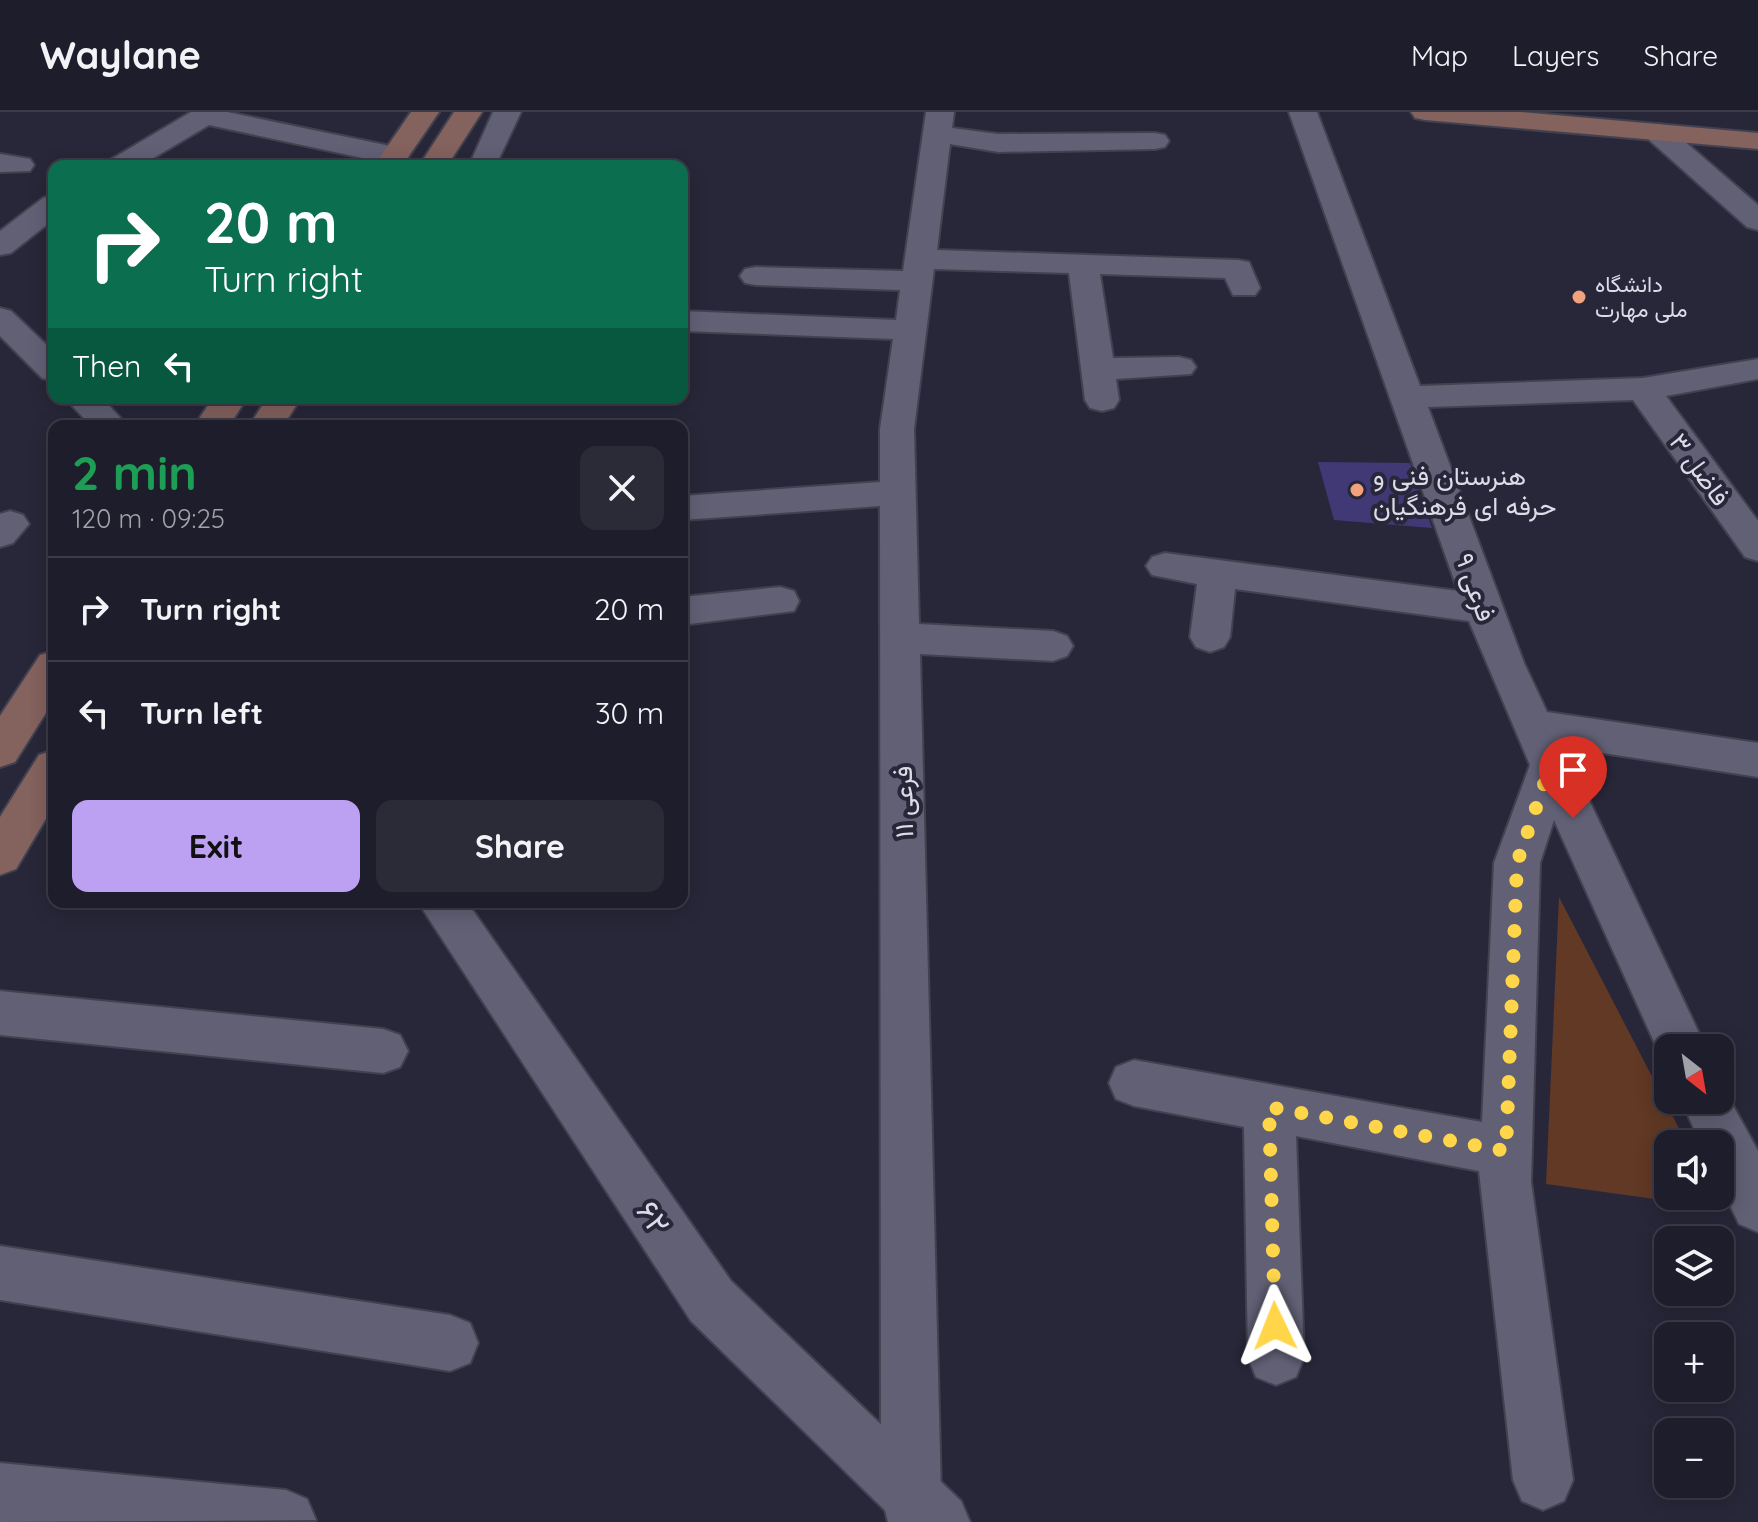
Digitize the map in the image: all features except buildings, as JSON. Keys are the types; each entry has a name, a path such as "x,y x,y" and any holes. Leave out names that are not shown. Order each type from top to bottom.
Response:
{"main road":[{"path":"393,160 425,112"},
{"path":"437,160 468,112"},
{"path":"1425,112 1758,141"},
{"path":"3,739 48,675"},
{"path":"0,856 48,777"}],"street":[{"path":"486,159 507,112"},
{"name":"فرعی ۹","path":"1303,112 1485,609 1542,747 1675,1034"},
{"path":"131,160 208,114 388,160"},
{"path":"938,123 998,143 1155,141"},
{"name":"فرعی ۱۱","path":"923,1513 897,429 938,123"},
{"path":"1657,132 1758,221"},
{"path":"0,246 48,213"},
{"path":"1083,264 1100,384 1179,367"},
{"path":"756,276 1083,264 1238,269 1244,288"},
{"path":"0,318 48,365"},
{"path":"688,321 910,330"},
{"path":"1408,397 1643,389 1758,369"},
{"name":"فاضل ۳","path":"1643,389 1758,548"},
{"path":"88,404 105,420"},
{"path":"688,508 897,493"},
{"path":"1165,566 1485,609"},
{"path":"1210,637 1218,573"},
{"path":"688,610 780,601"},
{"path":"901,638 1053,646"},
{"path":"1543,1480 1505,1182 1517,863 1542,747 1758,760"},
{"name":"۶۲","path":"445,908 711,1301 923,1513"},
{"path":"0,1013 383,1051"},
{"path":"1134,1083 1506,1151"},
{"path":"1269,1107 1276,1357"},
{"path":"1713,1114 1758,1206"},
{"path":"0,1273 450,1343"},
{"path":"0,1493 286,1520"}],"shaded area":[{"path":"1559,897 1654,1080 1654,1114 1671,1114 1680,1130 1654,1130 1654,1199 1546,1184"}],"place":[{"name":"دانشگاه ملی مهارت","path":"1579,297"},
{"name":"هنرستان فنی و حرفه ای فرهنگیان","path":"1357,490"}],"route":[{"path":"1275,1326 1269,1107 1506,1151 1517,863 1550,767 1573,818"}]}
